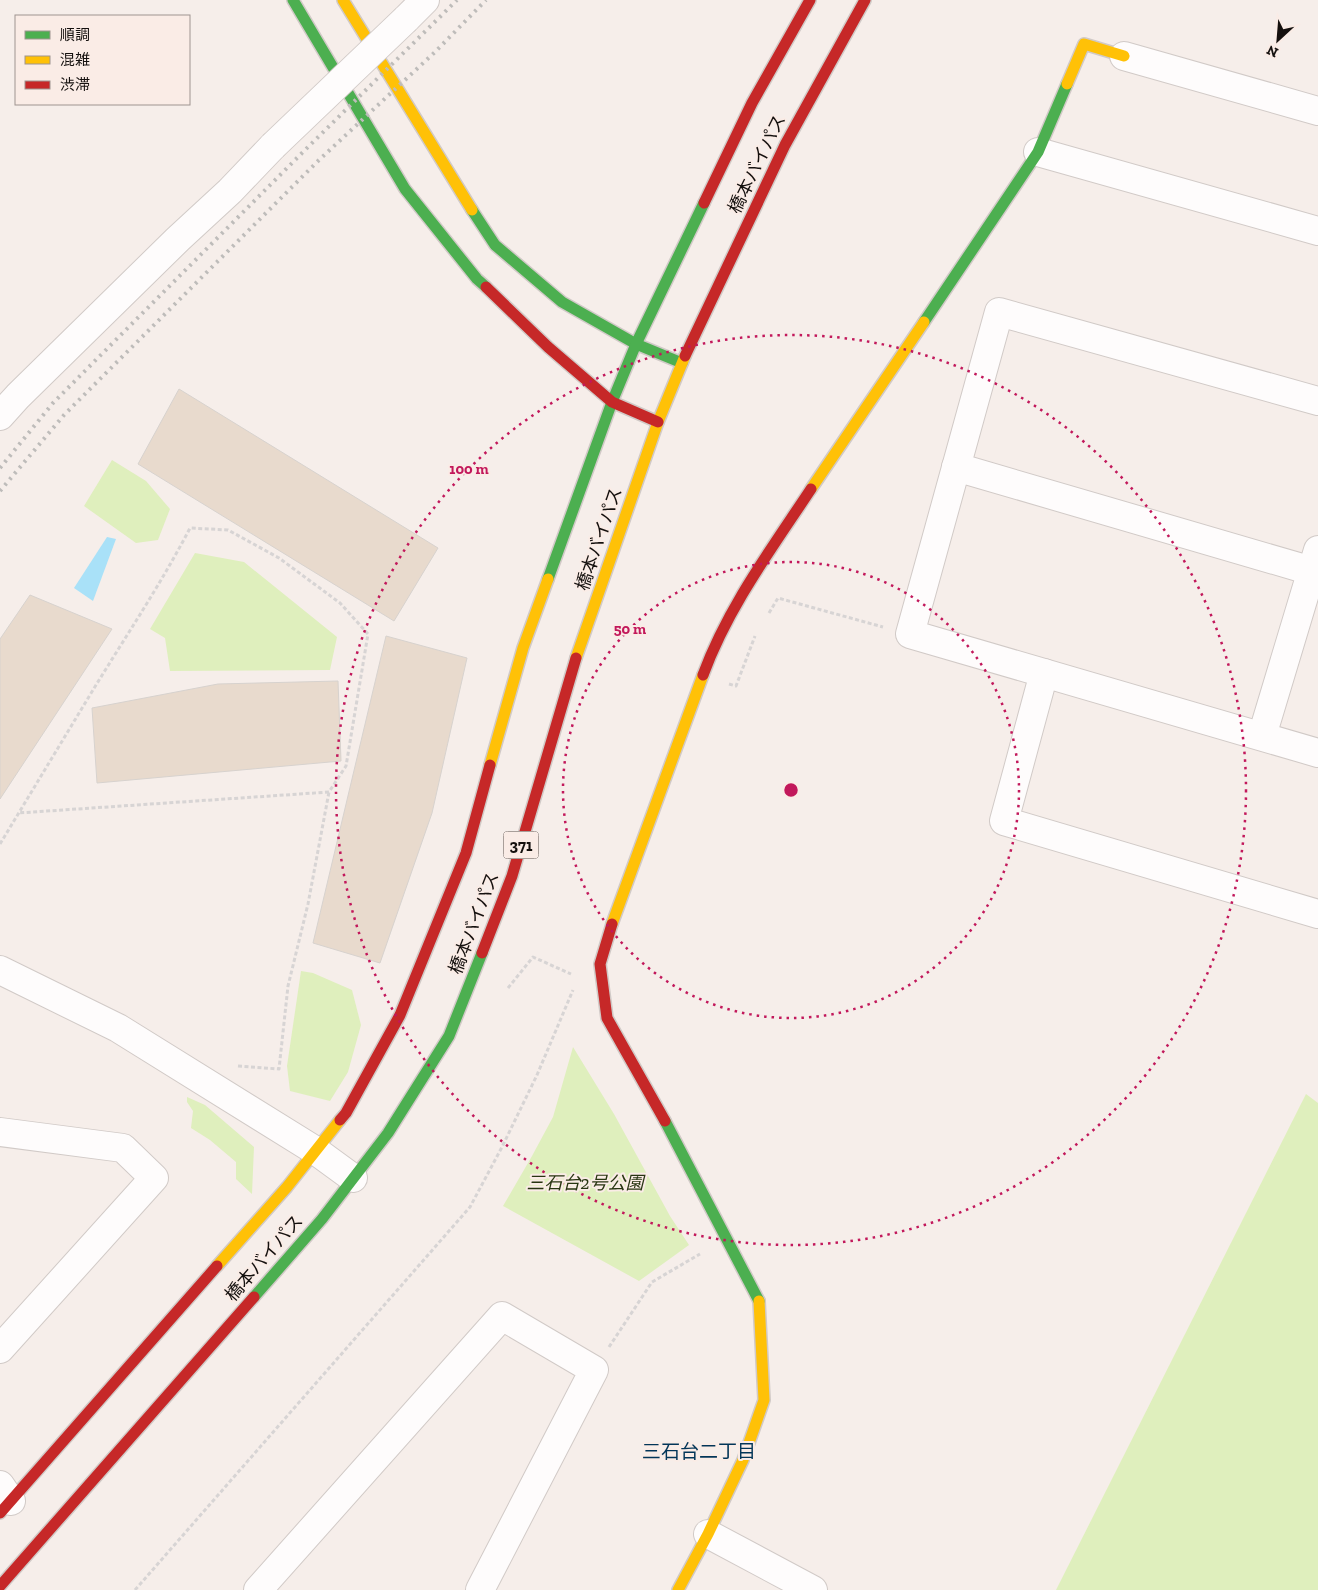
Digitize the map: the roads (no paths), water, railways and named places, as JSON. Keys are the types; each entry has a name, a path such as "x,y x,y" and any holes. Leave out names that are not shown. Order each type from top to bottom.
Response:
{"main road":[{"path":"293,0 411,197 477,278 548,347 612,402 658,422"},
{"path":"343,0 456,186 495,245 562,302 636,344 682,363"},
{"name":"橋本バイパス","path":"4,1500 280,1195 316,1151 346,1113 400,1015 466,853 524,648 612,402 636,344 752,103 810,0"},
{"name":"橋本バイパス","path":"0,1586 315,1226 388,1134 449,1036 512,876 572,671 658,422 682,363 785,144 865,0"},
{"path":"678,1590 708,1534 743,1460 764,1400 759,1301 647,1086 607,1018 600,964 614,917 714,645 755,573 1038,152 1084,44 1124,56"}],"street":[{"path":"0,416 178,239 230,191 273,146 416,9"},
{"path":"1124,56 1318,111"},
{"path":"1038,152 1318,231"},
{"path":"1318,401 1000,312 910,634 1318,753"},
{"path":"956,467 1315,561 1262,736"},
{"path":"1044,673 1004,821 1318,914"},
{"path":"0,970 118,1028 316,1151 353,1178"},
{"path":"0,1132 123,1148 154,1178 0,1349"},
{"path":"258,1590 502,1316 594,1370 480,1590"},
{"path":"708,1534 813,1590"}],"water":[{"path":"107,537 116,539 93,601 74,588"}],"railway":[{"path":"0,468 53,403 457,0"},
{"path":"0,491 64,415 319,160 435,52 486,0"}],"district":[{"name":"三石台二丁目","path":"699,1451"}],"park label":[{"name":"三石台2号公園","path":"585,1183"}]}
